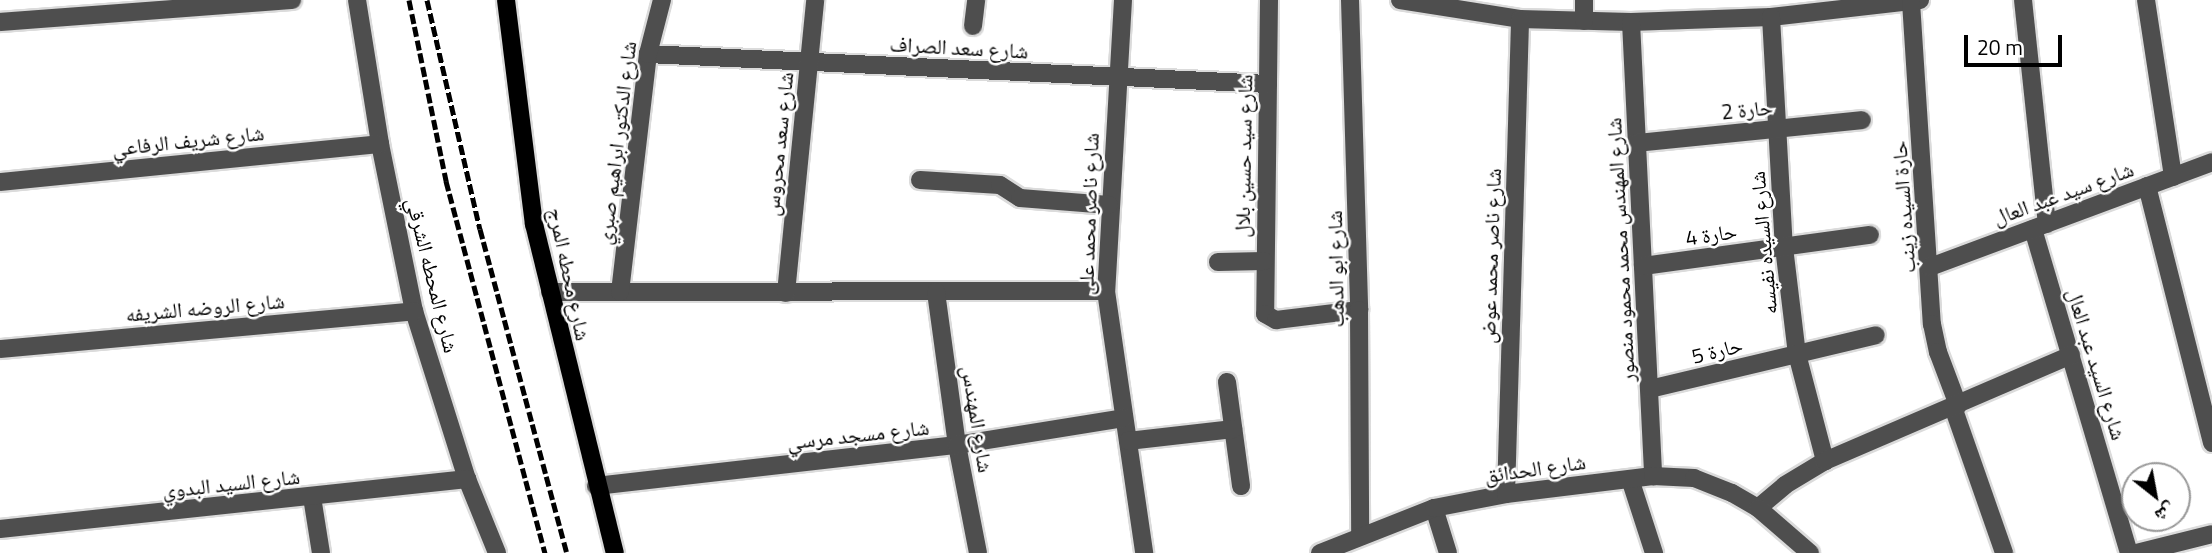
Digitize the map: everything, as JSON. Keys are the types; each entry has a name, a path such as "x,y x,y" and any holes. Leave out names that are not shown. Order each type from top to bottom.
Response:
{"main road":[{"name":"شارع محطه المرج","path":"506,0 534,224 596,486 615,553"}],"street":[{"path":"0,22 292,0"},
{"name":"شارع المحطه الشرقي","path":"356,0 380,144 414,311 467,479 497,553"},
{"name":"شارع الدكتور ابراهيم صبري","path":"620,292 648,54 662,0"},
{"name":"شارع سعد محروس","path":"786,293 816,0"},
{"path":"974,26 976,0"},
{"name":"شارع ناصر محمد على","path":"1123,0 1105,291 1144,553"},
{"name":"شارع سيد حسين بلال","path":"1269,0 1265,314 1276,320 1359,310"},
{"name":"شارع ابو الدهب","path":"1350,0 1359,310 1360,536"},
{"path":"1400,0 1455,5 1520,19 1631,22 1716,9 1771,17 1844,5 1916,1"},
{"path":"1584,0 1584,21"},
{"name":"شارع السيد عبد العال","path":"2023,0 2040,226 2071,355 2129,553"},
{"path":"2146,0 2173,177"},
{"name":"حارة السيده زينب","path":"1916,1 1932,324 1938,352 2004,553"},
{"name":"شارع السيده نفيسه","path":"1771,17 1784,247 1797,354 1825,461"},
{"name":"شارع ناصر محمد عوض","path":"1506,494 1520,19"},
{"name":"شارع المهندس محمد محمود منصور","path":"1631,22 1653,476"},
{"name":"شارع سعد الصراف","path":"648,54 1268,84"},
{"name":"حارة 2","path":"1637,143 1862,120"},
{"name":"شارع شريف الرفاعي","path":"0,182 380,144"},
{"name":"شارع سيد عبد العال","path":"1930,267 2212,162"},
{"path":"920,180 1000,185 1020,198 1109,205"},
{"path":"2147,187 2212,443"},
{"name":"حارة 4","path":"1643,267 1870,235"},
{"path":"1218,262 1264,261"},
{"path":"550,292 1105,291"},
{"name":"شارع المهندس","path":"936,292 957,445 978,553"},
{"name":"شارع الروضه الشريفه","path":"0,349 414,311"},
{"name":"حارة 5","path":"1650,390 1876,335"},
{"path":"1758,508 1785,485 1825,461 2071,355"},
{"path":"1227,382 1241,486"},
{"name":"شارع مسجد مرسي","path":"596,486 957,445 1125,418"},
{"path":"1128,441 1233,429"},
{"name":"شارع الحدائق","path":"1330,551 1360,536 1434,508 1506,494 1653,476 1694,478 1732,493 1758,508 1810,553"},
{"name":"شارع السيد البدوي","path":"0,529 467,479"},
{"path":"1630,479 1654,553"},
{"path":"312,497 321,553"},
{"path":"1434,508 1448,553"},
{"path":"2136,553 2212,534"}],"railway":[{"path":"409,0 446,181 545,553"},
{"path":"427,0 480,229 567,553"}]}
